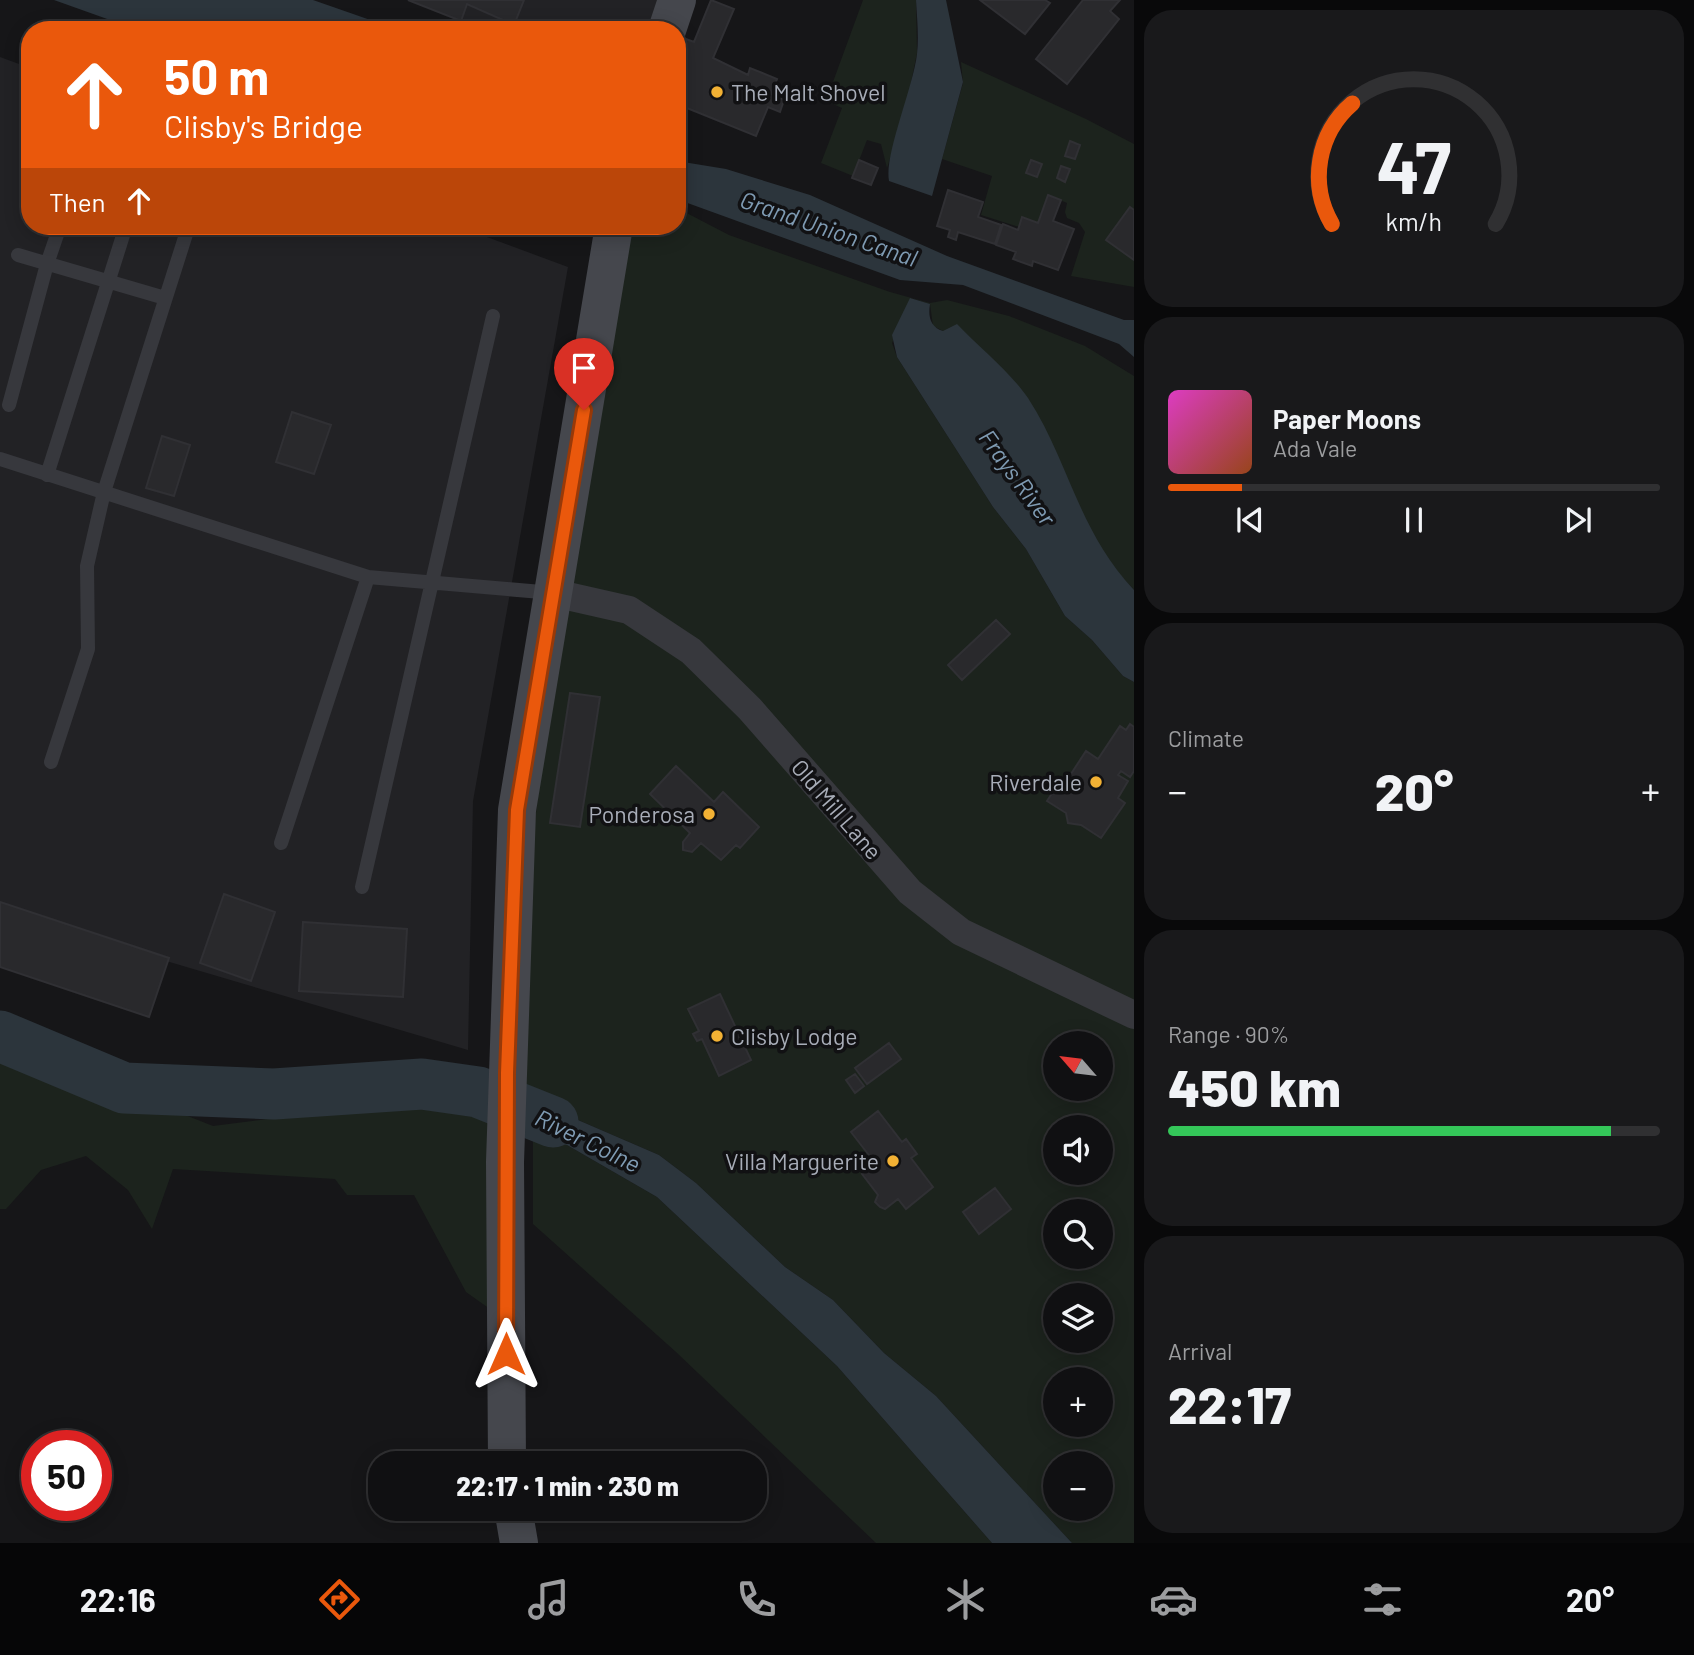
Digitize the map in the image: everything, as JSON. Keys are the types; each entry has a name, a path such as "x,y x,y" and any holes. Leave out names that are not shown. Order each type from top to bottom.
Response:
{"main road":[{"path":"670,21 677,0"},
{"path":"507,1451 507,1073 517,810 613,235"},
{"path":"515,1521 519,1543"}],"street":[{"name":"Old Mill Lane","path":"554,593 629,610 691,651 750,709 910,892 961,932 1134,1014"}],"lane":[{"path":"9,405 57,235"},
{"path":"47,475 122,235"},
{"path":"51,762 88,649 87,566 104,492 186,235"},
{"path":"18,256 165,298"},
{"path":"362,887 493,316"},
{"path":"0,459 368,576 432,584 554,593"},
{"path":"281,843 368,576"}],"shaded area":[{"path":"409,0 666,0 659,21 463,21"},
{"path":"863,0 916,0 917,53 905,112 887,168 881,144 867,140 853,176 821,163 842,108 826,101"},
{"path":"0,57 21,65 21,235 481,235 568,267 473,801 468,1050 0,912"},
{"path":"961,62 1134,144 1134,287 1071,276 1085,232 1079,223 1067,218 1067,203 1048,195 1038,223 1022,217 1019,227 981,215 992,176 942,159 963,83"},
{"path":"686,213 729,235 890,292 930,303 947,300 1009,316 1085,346 1134,376 1134,590 1110,564 1084,520 1049,440 943,331 933,326 930,304 911,298 892,343 897,357 993,507 1026,549 1065,616 1092,640 1123,676 1134,682 1134,1007 963,926 924,894 694,647 565,591 630,235 686,235"},
{"path":"561,601 626,617 687,656 893,883 1134,1022 1134,1543 1072,1543 1052,1521 1113,1521 1113,1451 1043,1451 1043,1512 936,1396 884,1353 833,1300 785,1267 696,1183 659,1155 571,1117 516,1098 522,931"},
{"path":"0,1050 55,1082 137,1113 175,1111 213,1126 330,1111 416,1095 490,1108 497,1314 466,1292 414,1195 347,1195 335,1179 173,1169 152,1229 128,1190 86,1156 41,1170 6,1209 0,1209"},
{"path":"533,1139 567,1145 657,1197 837,1366 992,1543 876,1543 676,1352 533,1224"}],"water":[{"path":"54,0 313,0 373,21 113,21"},
{"path":"916,0 946,0 963,82 932,196 889,181 891,155 917,54"},
{"name":"Grand Union Canal","path":"686,162 726,169 810,195 947,256 1124,320 1134,320 1134,357 1119,344 963,285 900,280 686,202"},
{"name":"Frays River","path":"910,298 930,304 929,313 935,327 943,331 957,324 1013,379 1042,422 1086,520 1115,567 1134,590 1134,682 1123,676 1092,640 1065,616 1026,549 993,507 897,357 892,335"},
{"path":"516,1098 571,1117 659,1155 696,1183 785,1267 833,1300 884,1353 936,1396 1043,1512 1043,1521 1052,1521 1072,1543 992,1543 837,1366 657,1197 567,1145 533,1139 513,1131"}],"building":[{"path":"408,0 524,0 516,21 505,21 467,4 461,21"},
{"path":"711,0 734,9 713,58 748,75 750,68 777,79 771,94 784,100 780,112 768,107 756,136 686,108 686,39 694,42"},
{"path":"980,0 1045,0 1050,3 1025,34"},
{"path":"1083,0 1120,0 1110,11 1119,19 1067,84 1036,59"},
{"path":"1070,141 1080,145 1075,159 1065,156"},
{"path":"859,160 878,168 871,185 852,178"},
{"path":"1031,160 1042,164 1037,177 1026,173"},
{"path":"1061,166 1070,169 1065,182 1057,178"},
{"path":"948,190 983,202 978,217 1001,225 995,244 958,232 956,240 948,237 950,230 937,226"},
{"path":"1048,195 1061,200 1053,221 1074,229 1058,270 1033,261 1032,266 1013,259 1016,252 996,245 1003,224 1018,230 1022,217 1038,223"},
{"path":"1130,207 1134,210 1134,260 1106,240"},
{"path":"292,412 331,425 314,474 276,462"},
{"path":"162,436 190,445 174,496 146,488"},
{"path":"996,620 1010,634 962,680 948,665"},
{"path":"570,693 600,697 580,827 550,823"},
{"name":"Riverdale","path":"1130,724 1134,727 1134,771 1130,777 1121,771 1118,775 1128,781 1118,798 1125,803 1101,838 1081,825 1068,823 1066,813 1047,801 1061,780 1065,783 1086,751 1098,759 1120,726 1126,730"},
{"name":"Ponderosa","path":"676,766 714,802 723,792 759,827 740,848 736,845 721,860 701,843 692,852 683,850 683,842 690,833 650,794"},
{"path":"224,894 275,912 251,981 200,963"},
{"path":"0,902 169,958 149,1017 0,967"},
{"path":"303,922 407,929 403,997 299,991"},
{"name":"Clisby Lodge","path":"720,994 751,1060 719,1076 702,1039 697,1041 693,1034 699,1031 688,1009"},
{"path":"889,1043 901,1059 867,1084 855,1068"},
{"path":"855,1074 864,1086 855,1093 846,1080"},
{"name":"Villa Marguerite","path":"878,1111 902,1142 906,1139 917,1154 911,1158 933,1187 906,1209 898,1199 885,1209 880,1207 875,1202 878,1195 862,1174 875,1163 851,1132"},
{"path":"995,1188 1011,1209 979,1234 963,1212"}],"waterway":[{"name":"River Colne","path":"0,1036 124,1088 274,1094 422,1084 478,1092 553,1122"}],"place":[{"name":"The Malt Shovel","path":"717,92"},
{"name":"Riverdale","path":"1096,782"},
{"name":"Ponderosa","path":"709,814"},
{"name":"Clisby Lodge","path":"717,1036"},
{"name":"Villa Marguerite","path":"893,1161"}],"route":[{"path":"506,1354 505,1162 517,810 584,410"}]}
